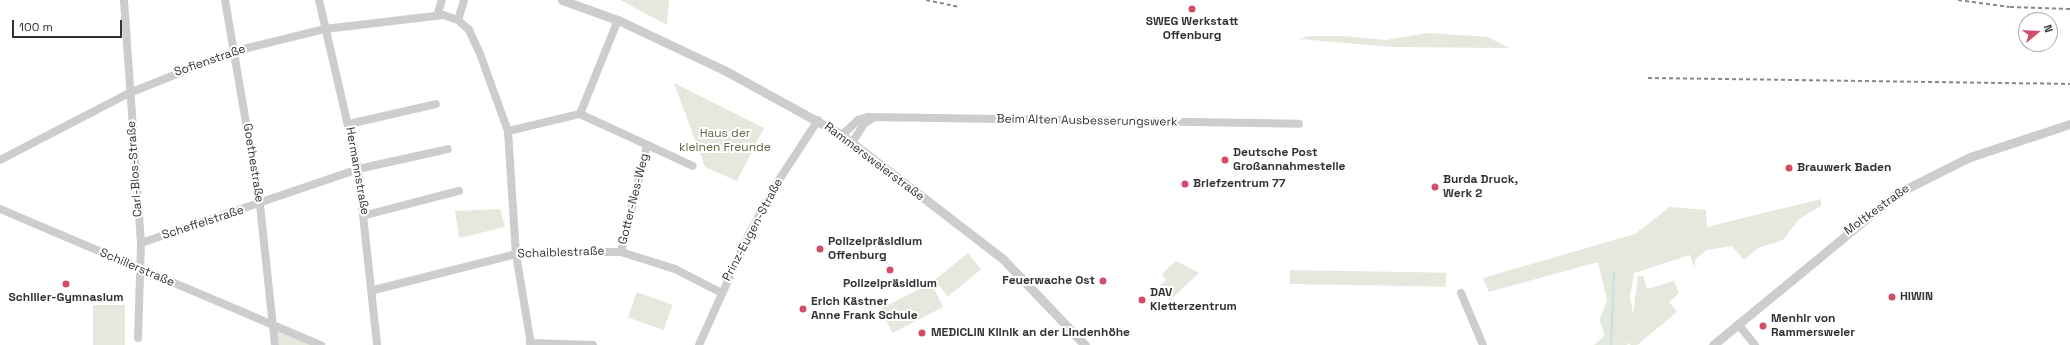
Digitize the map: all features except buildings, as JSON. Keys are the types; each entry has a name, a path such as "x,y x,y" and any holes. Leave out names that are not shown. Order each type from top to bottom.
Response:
{"street":[{"name":"Carl-Blos-Straße","path":"124,0 140,243 138,268 138,338"},
{"name":"Goethestraße","path":"225,0 260,205 275,327 275,345"},
{"name":"Hermannstraße","path":"319,0 349,124 366,215 378,345"},
{"path":"438,16 442,0"},
{"path":"464,0 458,20 468,30 479,51 508,131 516,254 531,344 592,345"},
{"name":"Rammersweierstraße","path":"562,0 618,20 818,120 842,135 1003,259 1085,345"},
{"name":"Sofienstraße","path":"0,160 129,93 234,51 325,29 438,16 458,20"},
{"path":"580,114 618,20"},
{"path":"349,124 436,104"},
{"path":"508,131 580,114 693,166"},
{"path":"852,143 864,124 875,117"},
{"name":"Beim Alten Ausbesserungswerk","path":"842,135 858,120 875,117 1299,124"},
{"name":"Prinz-Eugen-Straße","path":"699,345 720,292 777,183 818,120"},
{"name":"Moltkestraße","path":"1713,345 1856,223 1922,178 2013,141 2070,124"},
{"name":"Gotter-Nes-Weg","path":"621,252 647,145"},
{"name":"Scheffelstraße","path":"140,243 260,205 358,169 448,149"},
{"path":"366,215 459,191"},
{"name":"Schillerstraße","path":"0,209 275,327 321,345"},
{"name":"Schaiblestraße","path":"374,290 516,254 621,252 675,269 720,292"},
{"path":"1461,293 1482,345"},
{"path":"1738,324 1755,345"}],"green space":[{"path":"620,0 669,0 667,25"},
{"path":"1428,33 1488,37 1509,48 1394,47 1299,39 1309,36 1343,36 1386,40"},
{"name":"Haus der kleinen Freunde","path":"674,83 764,128 737,181 705,167"},
{"path":"1821,199 1821,206 1799,219 1783,240 1758,248 1744,260 1732,246 1707,250 1696,258 1694,267 1690,255 1634,273 1630,296 1633,314 1638,276 1643,276 1647,289 1674,281 1679,293 1669,302 1677,312 1637,345 1630,345 1630,342 1627,345 1594,345 1605,335 1599,320 1607,300 1598,262 1489,292 1483,278 1635,234 1670,207 1706,210 1707,227"},
{"path":"500,209 505,227 459,238 455,211"},
{"path":"968,253 981,269 948,296 935,280"},
{"path":"1176,261 1199,273 1170,300 1158,287 1166,280 1162,274"},
{"path":"1290,270 1446,273 1446,287 1290,284"},
{"path":"931,283 943,307 892,333 880,309"},
{"path":"637,292 673,305 663,330 628,317"},
{"path":"93,305 125,305 125,345 93,345"},
{"path":"275,327 321,345 275,345"}],"waterway":[{"path":"1611,345 1614,272"}],"railway":[{"path":"926,0 959,7"},
{"path":"1958,0 2010,7 2070,9"},
{"path":"1648,78 2070,84"}],"place":[{"name":"SWEG Werkstatt Offenburg","path":"1192,9"},
{"name":"Deutsche Post Großannahmestelle","path":"1225,160"},
{"name":"Brauwerk Baden","path":"1789,168"},
{"name":"Briefzentrum 77","path":"1185,184"},
{"name":"Burda Druck, Werk 2","path":"1435,187"},
{"name":"Polizeipräsidium Offenburg","path":"820,249"},
{"name":"Polizeipräsidium","path":"890,270"},
{"name":"Feuerwache Ost","path":"1103,281"},
{"name":"Schiller-Gymnasium","path":"66,284"},
{"name":"HIWIN","path":"1892,297"},
{"name":"DAV Kletterzentrum","path":"1142,300"},
{"name":"Erich Kästner Anne Frank Schule","path":"803,309"},
{"name":"Menhir von Rammersweier","path":"1763,326"},
{"name":"MEDICLIN Klinik an der Lindenhöhe","path":"922,333"}]}
